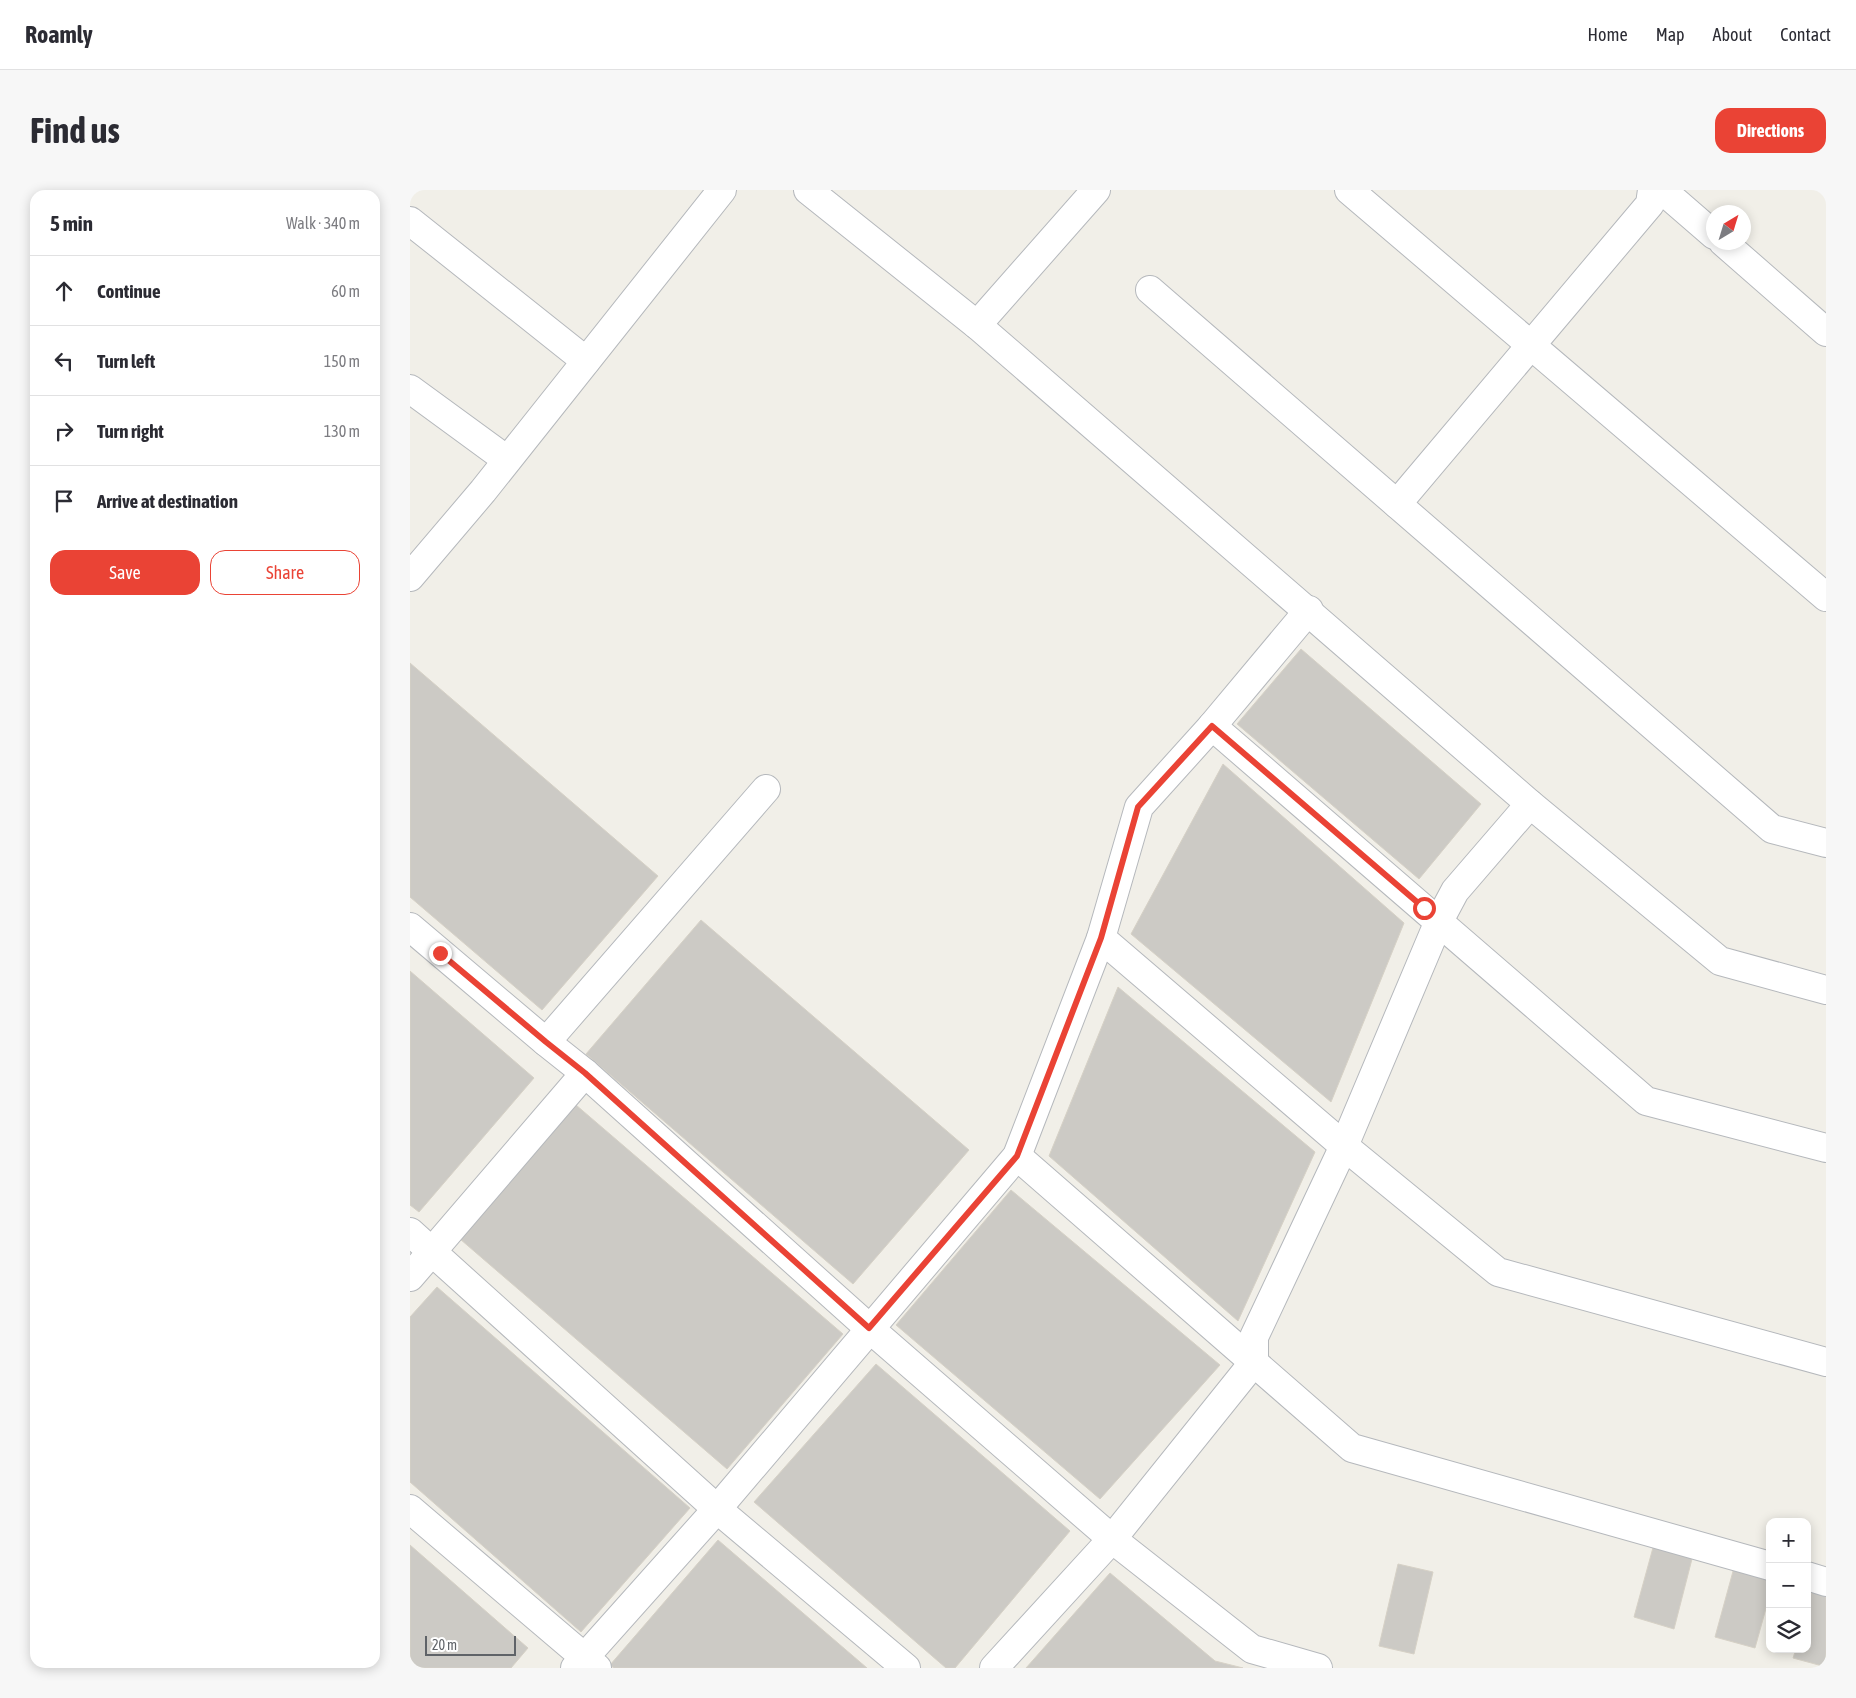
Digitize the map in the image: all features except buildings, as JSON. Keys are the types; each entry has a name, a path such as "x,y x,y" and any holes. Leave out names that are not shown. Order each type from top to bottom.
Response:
{"street":[{"path":"410,577 508,460 722,190"},
{"path":"808,190 977,325 1309,610 1530,804 1720,961 1826,990"},
{"path":"977,325 1096,190"},
{"path":"1349,190 1826,597"},
{"path":"1397,504 1650,204 1652,190"},
{"path":"1662,190 1706,228"},
{"path":"410,221 586,361"},
{"path":"1731,250 1826,332"},
{"path":"1150,290 1772,829 1826,843"},
{"path":"410,389 508,460"},
{"path":"410,1509 586,1664 869,1328 1017,1156 1101,938 1138,807 1212,726 1309,610"},
{"path":"1212,726 1646,1101 1826,1148"},
{"path":"546,1042 766,789"},
{"path":"994,1668 1112,1539 1254,1362 1254,1337 1344,1146 1439,921 1455,891 1530,804"},
{"path":"410,927 585,1073 869,1328 1112,1539 1252,1649 1318,1668"},
{"path":"1101,938 1344,1146 1498,1272 1826,1362"},
{"path":"410,1277 585,1073"},
{"path":"1017,1156 1352,1448 1766,1565"},
{"path":"410,1232 717,1509 906,1668"},
{"path":"1811,1577 1826,1582"}],"route":[{"path":"440,953 585,1073 869,1328 1017,1156 1101,938 1138,807 1212,726 1424,908"}]}
